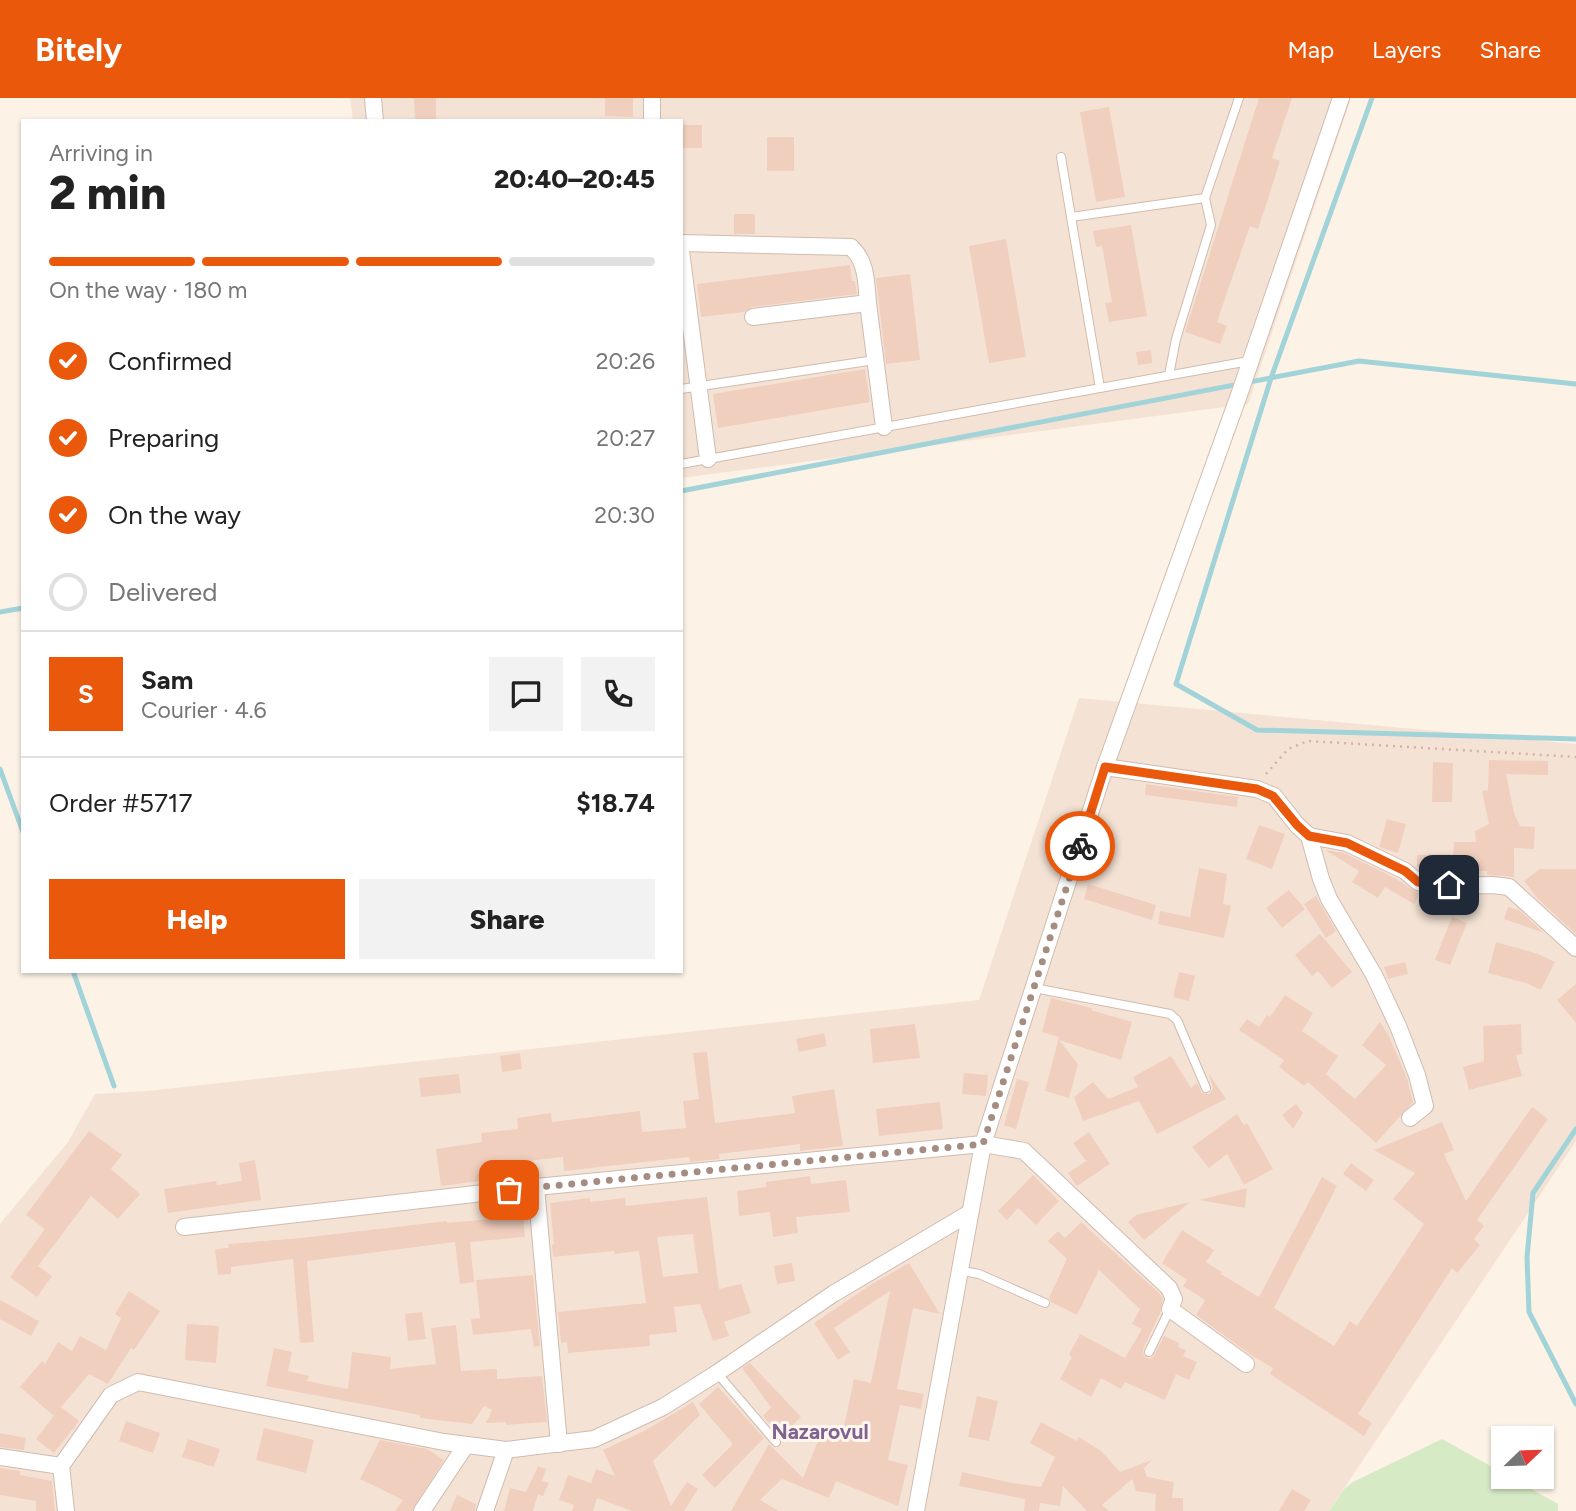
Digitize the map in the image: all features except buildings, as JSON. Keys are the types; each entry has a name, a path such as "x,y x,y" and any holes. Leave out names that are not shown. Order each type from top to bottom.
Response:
{"street":[{"path":"373,98 375,119"},
{"path":"652,98 652,119"},
{"path":"916,1511 968,1214 983,1144 1105,767 1239,395 1341,98"},
{"path":"683,243 851,247 860,256 864,270 884,427"},
{"path":"683,267 708,459"},
{"path":"753,317 868,303"},
{"path":"1105,767 1257,789 1273,796 1309,836 1329,899 1374,975 1417,1075 1425,1106 1410,1118"},
{"path":"1309,836 1347,843 1405,871 1418,882 1432,886 1509,887 1576,948"},
{"path":"184,1227 536,1187 983,1144 1024,1151 1169,1288 1174,1299 1170,1308 1246,1364"},
{"path":"536,1187 559,1444"},
{"path":"66,1511 61,1466 111,1395 138,1382 466,1445 506,1450 594,1439 663,1407 833,1294 968,1214"},
{"path":"422,1511 466,1445"},
{"path":"485,1511 506,1450"},
{"path":"0,1457 61,1466"}],"lane":[{"path":"1168,375 1176,339 1211,225 1205,198 1239,98"},
{"path":"1061,157 1100,388"},
{"path":"1071,217 1205,198"},
{"path":"683,388 875,360"},
{"path":"683,464 1168,375 1249,366"},
{"path":"1034,988 1170,1014 1177,1020 1206,1088"},
{"path":"958,1270 979,1274 1045,1303"},
{"path":"1149,1352 1170,1308"},
{"path":"717,1373 776,1442"}],"path":[{"path":"1257,789 1271,766 1288,749 1308,741 1576,757"}],"shaded area":[{"path":"350,98 1351,98 1248,404 683,478 683,119 353,119"},
{"name":"Nazarovul","path":"1079,698 1576,744 1576,1141 1329,1511 0,1511 0,1224 68,1142 95,1094 147,1091 979,1000"}],"green space":[{"path":"1442,1439 1491,1466 1491,1489 1531,1489 1558,1504 1558,1511 1329,1511 1345,1488"}],"waterway":[{"path":"1372,98 1271,378 1176,684 1257,730 1576,739"},
{"path":"683,491 1359,361 1576,384"},
{"path":"0,612 21,608"},
{"path":"0,769 21,827"},
{"path":"74,973 114,1086"},
{"path":"1576,1129 1533,1193 1527,1257 1529,1312 1576,1404"}],"way so far":[{"path":"509,1190 983,1144 1080,846"}],"district":[{"name":"Nazarovul","path":"820,1432"}],"route":[{"path":"1080,846 1105,767 1257,789 1273,796 1309,836 1347,843 1405,871 1418,882 1432,886 1449,885"}]}
